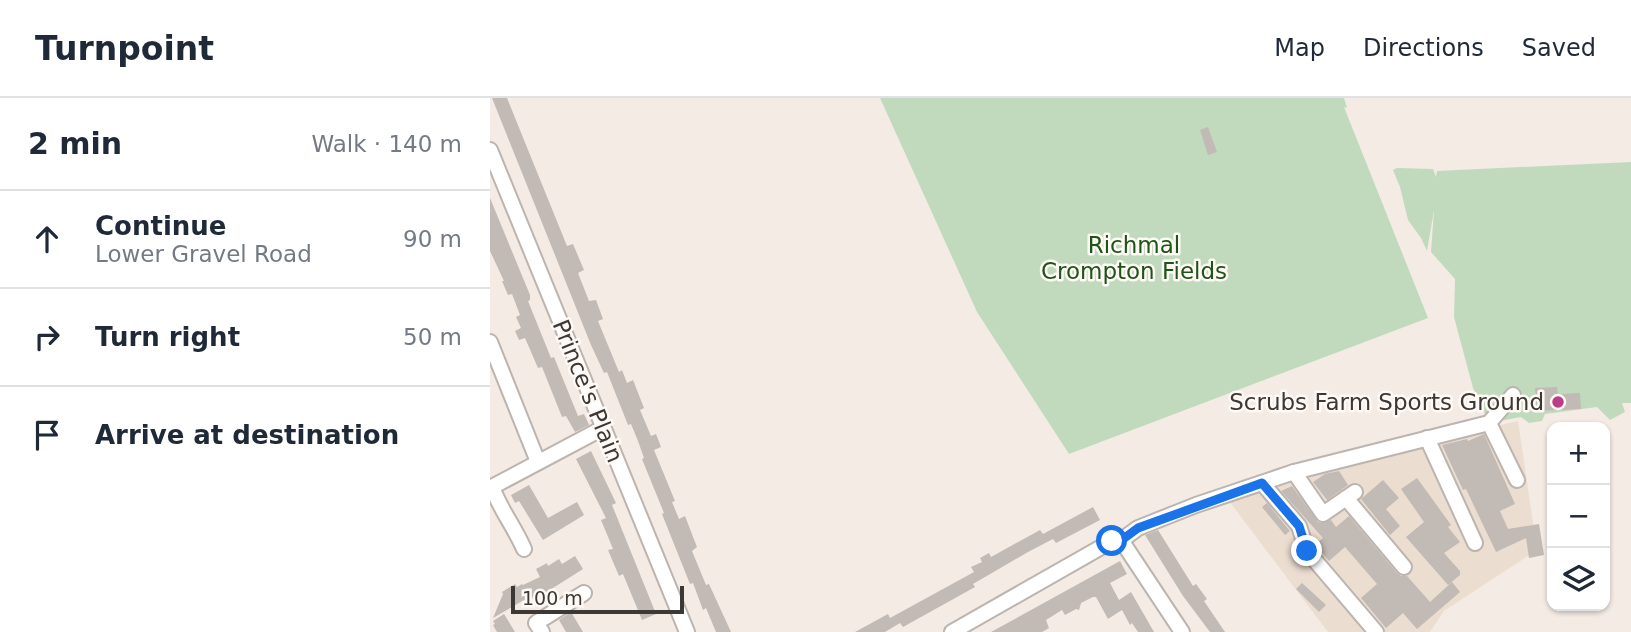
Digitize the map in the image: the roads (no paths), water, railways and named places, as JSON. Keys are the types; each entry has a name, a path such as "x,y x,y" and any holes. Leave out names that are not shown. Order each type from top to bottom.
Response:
{"street":[{"name":"Prince's Plain","path":"490,149 687,632"},
{"path":"490,342 538,462"},
{"path":"1119,542 1138,528 1294,472 1489,423 1513,395"},
{"path":"1489,423 1517,480"},
{"path":"524,549 491,487 604,428"},
{"path":"1427,438 1475,543"},
{"path":"1294,472 1323,514 1350,495 1404,566"},
{"path":"1262,483 1299,526 1307,551 1376,632"},
{"path":"952,632 1112,541 1125,546 1182,632"},
{"path":"542,632 536,623 584,593"}],"place":[{"name":"Scrubs Farm Sports Ground","path":"1558,402"}],"park label":[{"name":"Richmal Crompton Fields","path":"1134,258"}]}
